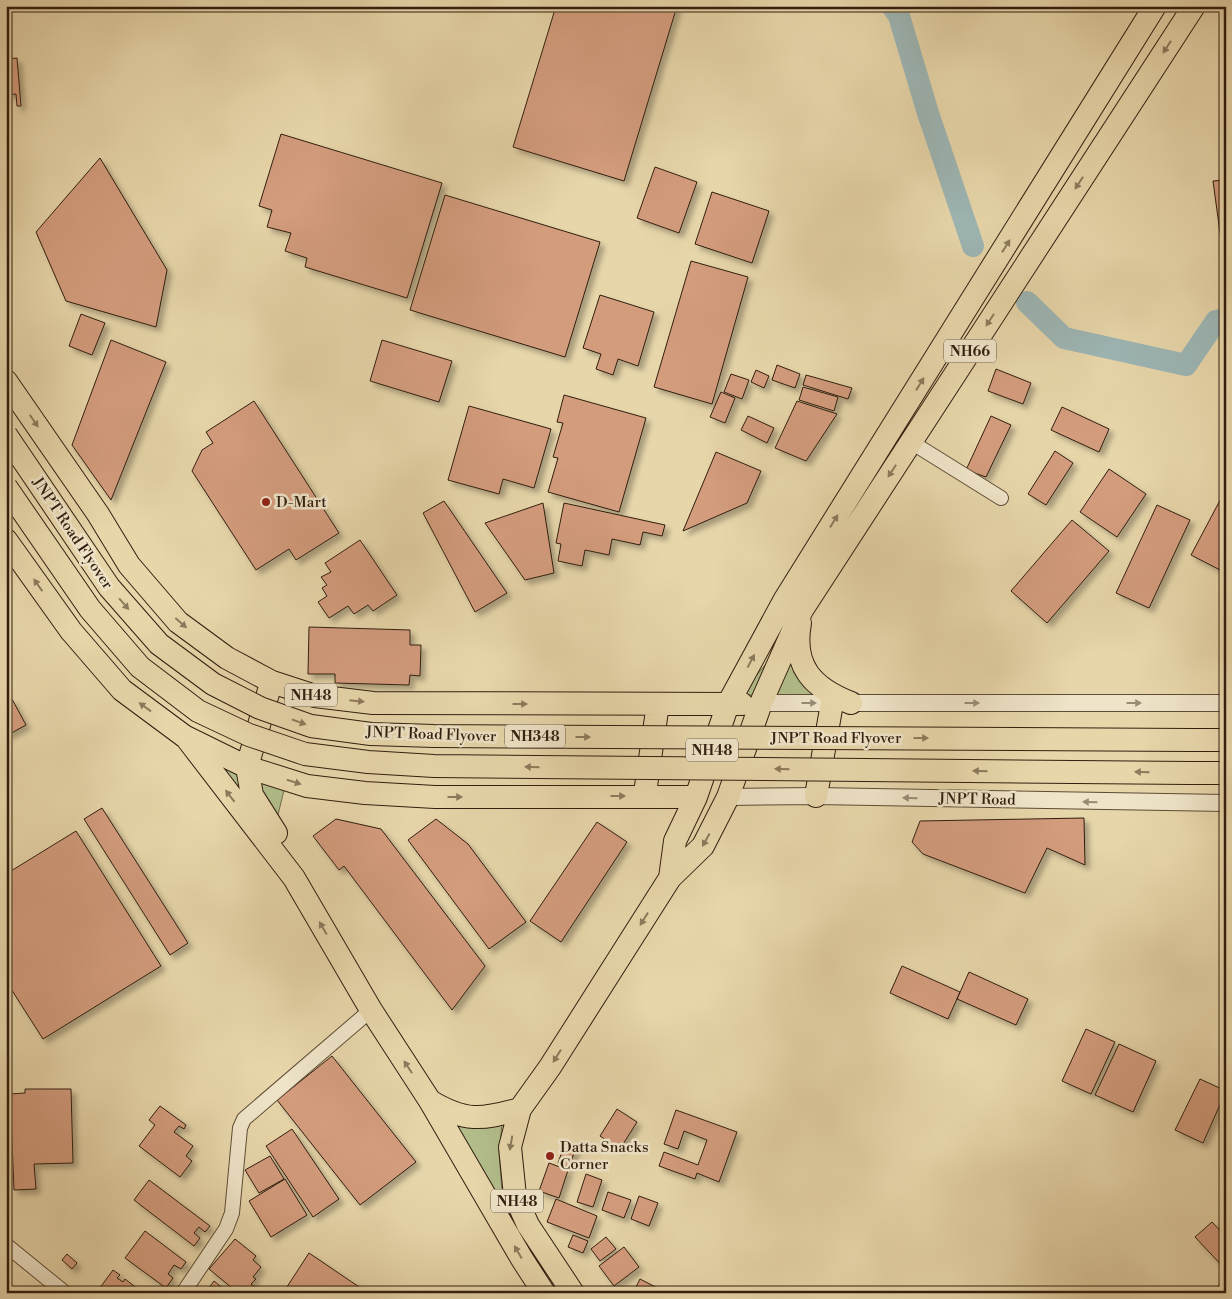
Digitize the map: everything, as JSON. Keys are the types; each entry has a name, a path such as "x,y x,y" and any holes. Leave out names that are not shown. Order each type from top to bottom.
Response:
{"highway":[{"name":"NH66","path":"728,704 785,599 1155,6"},
{"name":"NH66","path":"760,704 802,610 1194,6"},
{"name":"NH48","path":"6,381 98,514 129,565 178,622 227,658 272,682 316,696 373,703 760,704"},
{"name":"JNPT Road Flyover","path":"6,435 109,587 160,644 213,684 260,708 311,726 371,734 434,736 1226,740"},
{"name":"JNPT Road Flyover","path":"6,487 90,609 140,667 198,711 250,735 305,754 368,762 434,766 1226,773"},
{"name":"NH48","path":"6,540 71,631 122,690 184,736 294,878 371,1010 430,1101 522,1259 544,1293"},
{"path":"802,610 799,648 805,670 823,690 842,703 816,796"},
{"path":"272,682 247,767 252,795 271,826 292,853 294,878"},
{"path":"644,796 658,704"},
{"name":"NH48","path":"670,878 675,841 696,796 728,704"},
{"path":"430,1101 454,1114 474,1119 494,1117 524,1104 670,878 703,846 728,797 760,704"},
{"path":"184,736 247,767 307,786 365,793 435,796 696,796"},
{"name":"NH48","path":"524,1104 510,1147 515,1196 528,1225 573,1293"}],"street":[{"path":"911,442 1001,498"},
{"path":"760,704 1226,703"},
{"name":"JNPT Road","path":"728,797 816,796 1226,803"},
{"path":"183,1293 226,1229 232,1213 240,1128 244,1119 371,1010"},
{"path":"6,1245 65,1293"}],"green space":[{"path":"791,634 801,681 814,695 740,695"},
{"path":"215,762 284,790 277,819 276,846"},
{"path":"455,1124 478,1127 502,1124 499,1153 503,1203"}],"building":[{"path":"556,6 677,6 624,181 513,147"},
{"path":"17,58 21,106 17,106 16,94 6,95 6,59"},
{"path":"281,134 442,183 407,298 305,267 307,258 285,251 291,233 267,227 272,210 259,206"},
{"path":"100,158 167,270 156,327 66,301 36,232"},
{"path":"655,167 697,182 679,233 637,218"},
{"path":"1226,180 1226,239 1221,240 1213,181"},
{"path":"712,192 769,211 752,263 695,244"},
{"path":"445,195 600,242 565,357 410,310"},
{"path":"691,261 748,277 712,404 654,387"},
{"path":"600,295 654,312 638,366 618,359 613,375 596,369 601,354 583,348"},
{"path":"81,314 105,323 92,355 69,346"},
{"path":"111,340 166,362 111,500 72,445"},
{"path":"382,340 452,361 439,402 370,381"},
{"path":"777,365 800,374 795,388 772,380"},
{"path":"996,369 1031,383 1023,404 988,391"},
{"path":"756,370 769,376 764,388 751,382"},
{"path":"731,374 749,380 742,399 724,392"},
{"path":"806,375 852,388 848,399 803,385"},
{"path":"803,387 838,397 834,411 799,400"},
{"path":"721,392 735,398 725,423 710,417"},
{"path":"564,395 646,418 619,512 548,492 558,458 553,457 563,423 557,422"},
{"name":"D-Mart","path":"254,401 339,533 296,560 289,549 256,570 192,471 202,450 213,443 206,432"},
{"path":"797,401 837,414 806,461 775,448"},
{"path":"469,406 551,429 534,488 503,479 499,494 448,480"},
{"path":"1062,407 1109,429 1099,452 1051,430"},
{"path":"748,416 774,428 767,443 741,430"},
{"path":"991,416 1011,425 986,477 966,470"},
{"path":"1055,451 1073,463 1046,505 1028,494"},
{"path":"716,452 761,471 747,503 683,531"},
{"path":"1109,469 1146,494 1117,537 1080,512"},
{"path":"1226,489 1226,573 1191,555"},
{"path":"444,501 507,593 475,612 423,513"},
{"path":"543,503 554,573 525,580 485,523"},
{"path":"564,503 665,525 662,536 643,532 640,545 612,539 609,555 585,550 582,566 558,561 561,544 556,543"},
{"path":"1157,505 1190,520 1149,608 1116,593"},
{"path":"1072,520 1109,551 1047,623 1011,591"},
{"path":"360,540 397,595 373,611 368,605 354,614 348,606 329,618 318,602 327,596 322,588 327,585 321,577 331,572 325,563"},
{"path":"309,627 410,630 410,645 421,645 420,676 410,675 409,685 335,683 335,674 308,674"},
{"path":"12,699 26,725 6,736 6,703"},
{"path":"102,808 188,943 170,955 84,819"},
{"path":"1084,818 1085,865 1047,848 1025,893 923,854 912,842 920,821"},
{"path":"336,819 381,829 485,966 452,1010 344,866 339,870 313,836"},
{"path":"436,819 468,844 526,922 489,949 408,840"},
{"path":"597,822 627,842 561,942 530,921"},
{"path":"76,831 161,966 43,1039 6,981 6,874"},
{"path":"902,966 960,992 948,1019 890,993"},
{"path":"969,972 1028,999 1016,1025 957,999"},
{"path":"1086,1029 1115,1042 1091,1094 1062,1081"},
{"path":"1119,1044 1156,1061 1133,1112 1095,1095"},
{"path":"332,1056 416,1162 360,1205 277,1100"},
{"path":"1200,1079 1226,1091 1203,1143 1175,1130"},
{"path":"25,1089 71,1089 73,1163 34,1164 36,1189 14,1190 10,1094 25,1093"},
{"path":"160,1106 186,1125 184,1129 179,1126 174,1132 193,1146 186,1156 192,1161 180,1177 139,1146 155,1125 149,1120"},
{"path":"617,1109 637,1122 620,1149 600,1136"},
{"path":"676,1110 737,1132 719,1182 697,1173 695,1179 659,1166 664,1152 698,1165 707,1140 684,1131 678,1149 664,1144"},
{"path":"292,1129 339,1199 313,1217 266,1146"},
{"path":"565,1143 576,1147 569,1167 558,1163"},
{"path":"270,1156 284,1179 259,1193 245,1170"},
{"path":"549,1163 568,1170 559,1198 539,1191"},
{"path":"586,1174 602,1180 593,1207 577,1202"},
{"path":"285,1179 307,1215 271,1237 249,1201"},
{"path":"149,1180 210,1226 205,1232 199,1227 194,1233 200,1238 194,1246 134,1200"},
{"path":"608,1192 631,1200 624,1218 602,1210"},
{"path":"639,1196 658,1203 649,1226 631,1219"},
{"path":"556,1199 597,1216 589,1238 547,1222"},
{"path":"1212,1222 1226,1237 1226,1270 1195,1237"},
{"path":"145,1231 186,1262 181,1269 174,1265 168,1274 173,1278 166,1288 125,1258"},
{"path":"573,1235 588,1241 583,1253 568,1247"},
{"path":"606,1237 616,1249 600,1261 591,1249"},
{"path":"235,1239 256,1256 253,1260 261,1267 253,1277 256,1279 251,1284 258,1290 255,1293 238,1293 209,1269"},
{"path":"624,1247 639,1267 614,1286 599,1266"},
{"path":"309,1253 368,1293 283,1293"},
{"path":"67,1254 77,1263 72,1269 62,1260"},
{"path":"113,1270 120,1275 117,1278 123,1282 125,1279 143,1293 96,1293"},
{"path":"640,1279 667,1293 633,1293"},
{"path":"1226,1279 1226,1293 1211,1293"},
{"path":"214,1281 229,1293 205,1293"}],"waterway":[{"path":"892,6 899,16 928,113 973,246"},
{"path":"1027,302 1064,338 1186,365 1216,321 1226,319"}],"place":[{"name":"D-Mart","path":"266,502"},
{"name":"Datta Snacks Corner","path":"550,1156"}]}
